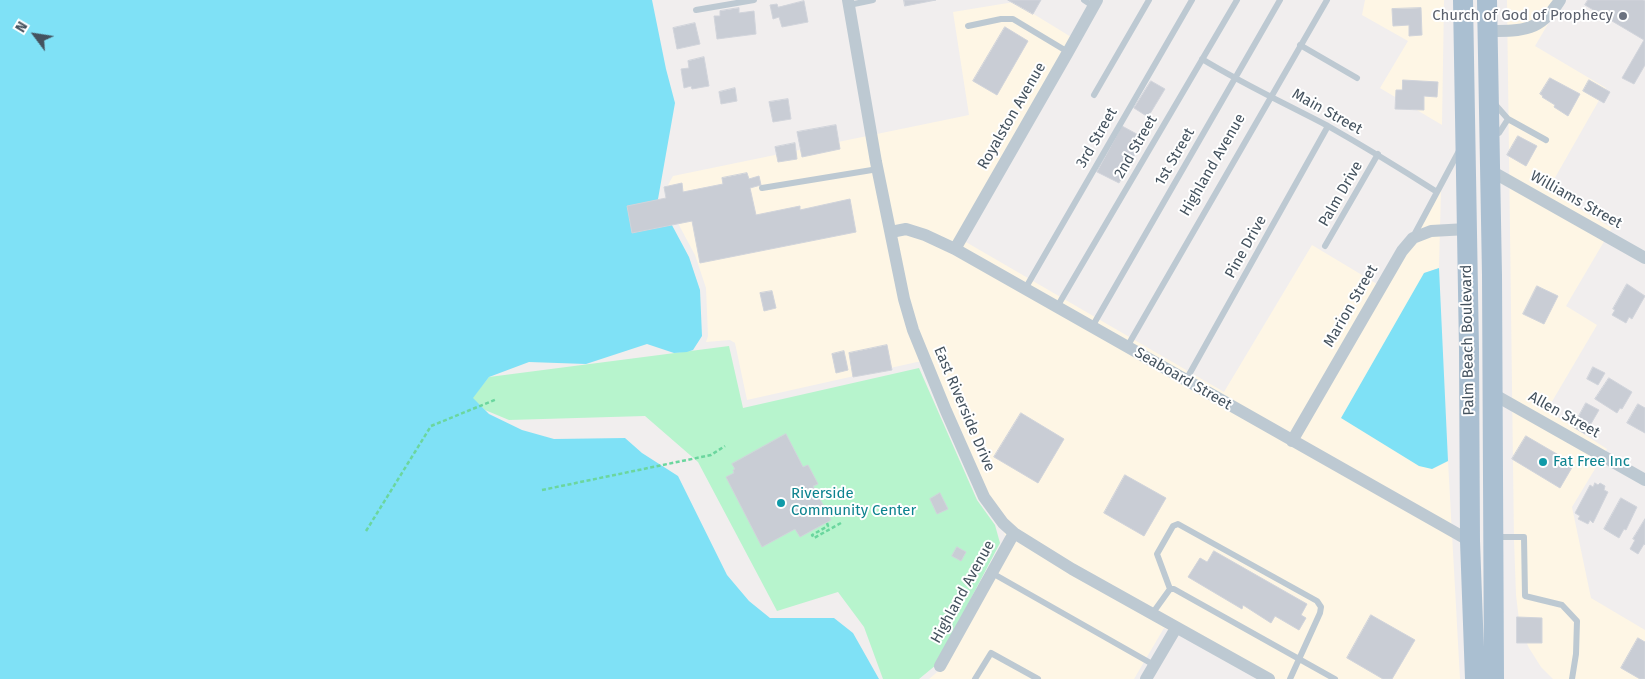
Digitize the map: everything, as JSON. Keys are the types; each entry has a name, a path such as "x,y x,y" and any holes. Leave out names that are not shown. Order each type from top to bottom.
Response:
{"main road":[{"name":"Palm Beach Boulevard","path":"1463,0 1470,542 1475,679"},
{"name":"Palm Beach Boulevard","path":"1487,0 1491,171 1493,625"},
{"path":"1469,349 1483,386 1493,394"},
{"path":"1493,625 1494,679"},
{"path":"1493,625 1502,661 1509,679"}],"street":[{"path":"1487,31 1524,30 1540,23 1554,10 1560,0"},
{"name":"East Riverside Drive","path":"848,2 904,299 913,330 928,369 984,497 1003,523 1014,533 1072,569 1269,679"},
{"name":"Royalston Avenue","path":"955,249 1068,52 1091,2"},
{"name":"Williams Street","path":"1491,171 1645,258"},
{"name":"Seaboard Street","path":"892,232 906,229 955,249 1470,542"},
{"path":"1413,238 1431,231 1467,229"},
{"name":"Marion Street","path":"1292,441 1402,250 1413,238"},
{"name":"Allen Street","path":"1493,394 1645,480"},
{"name":"Highland Avenue","path":"940,666 1014,533"},
{"path":"1146,679 1176,628"}],"lane":[{"path":"696,10 754,0"},
{"path":"848,2 873,0"},
{"path":"1094,95 1149,0"},
{"name":"3rd Street","path":"1024,289 1192,0"},
{"name":"2nd Street","path":"1057,307 1237,0"},
{"name":"1st Street","path":"1092,327 1280,0"},
{"name":"Highland Avenue","path":"1127,347 1327,0"},
{"path":"968,26 1001,19 1013,19 1068,52"},
{"path":"1300,45 1356,78"},
{"name":"Main Street","path":"1202,59 1235,79 1271,96 1378,154 1437,192"},
{"path":"1489,98 1508,119 1546,140"},
{"path":"1490,137 1499,133 1508,119"},
{"name":"Pine Drive","path":"1186,380 1328,126"},
{"path":"1413,238 1465,140"},
{"name":"Palm Drive","path":"1325,246 1378,154"},
{"path":"762,188 878,169"},
{"path":"1170,589 1157,554 1173,526 1178,524 1317,601 1320,613 1290,679"},
{"path":"1493,537 1524,537 1525,596 1562,605 1577,621 1576,654 1572,679"},
{"path":"992,573 1154,665"},
{"path":"1152,614 1170,589"},
{"path":"1170,589 1174,589 1334,679"},
{"path":"975,679 991,653 1038,679"}],"path":[{"path":"366,531 431,426 497,399"},
{"path":"542,490 711,455 724,446"},
{"path":"827,523 828,526 812,535 814,538 841,523"}],"shaded area":[{"path":"1365,0 1444,0 1442,125 1380,88 1408,41 1362,15"},
{"path":"1507,0 1562,0 1535,46 1606,88 1548,190 1612,228 1566,306 1597,325 1547,410 1607,449 1572,507 1591,598 1645,630 1645,679 1553,679 1541,667 1529,648 1520,628 1516,595 1514,540"},
{"path":"1014,2 1076,40 959,238 1224,392 1312,245 1382,287 1441,188 1439,268 1424,273 1432,469 1448,461 1460,679 1268,679 1164,628 1134,679 929,679 942,668 1007,542 1001,523 921,362 747,400 735,343 730,340 706,342 708,336 706,288 695,255 665,199 668,185 673,176 969,115 953,12"}],"green space":[{"path":"729,346 743,408 919,368 977,500 995,525 1000,543 936,665 919,679 883,679 864,627 838,592 777,611 698,462 645,416 509,420 485,410 472,398 489,377"}],"water":[{"path":"0,0 652,0 675,103 658,199 689,257 700,290 702,336 693,350 687,352 674,353 647,344 586,364 529,362 489,377 473,398 489,414 522,430 554,439 625,438 642,453 678,476 727,575 749,601 770,618 834,618 853,633 879,679 0,679"},
{"path":"1439,268 1448,461 1432,469 1419,466 1341,418 1424,273"}],"building":[{"path":"904,0 936,0 905,6"},
{"path":"1008,0 1041,0 1033,14"},
{"path":"1588,0 1645,1 1645,65 1634,84 1622,78 1644,40 1585,5"},
{"path":"804,1 808,22 782,27 779,17 773,19 770,5 777,4 778,7"},
{"path":"739,8 739,13 754,11 756,34 717,39 714,16 720,16 720,11"},
{"path":"1421,8 1422,35 1409,36 1409,25 1393,26 1392,9"},
{"path":"695,23 700,44 677,49 673,28"},
{"path":"1005,27 1028,41 997,95 973,81"},
{"path":"704,57 709,86 692,89 691,86 684,88 681,69 689,68 688,61"},
{"path":"1550,78 1580,94 1568,116 1554,107 1555,105 1540,94"},
{"path":"1403,80 1438,82 1437,97 1424,96 1424,110 1395,109 1396,90 1402,90"},
{"path":"1589,80 1610,92 1604,103 1583,91"},
{"path":"1151,81 1165,89 1148,117 1134,108"},
{"path":"735,88 737,101 721,104 719,92"},
{"path":"788,99 791,119 773,122 769,102"},
{"path":"836,125 840,149 802,157 797,132"},
{"path":"1122,126 1144,138 1119,183 1097,172"},
{"path":"1518,136 1537,146 1526,166 1507,155"},
{"path":"795,143 797,159 778,162 775,147"},
{"path":"747,173 749,179 759,176 761,185 750,188 756,215 800,206 800,210 850,199 856,232 700,263 692,221 632,233 627,206 666,198 664,187 682,183 683,192 723,184 722,178"},
{"path":"1627,284 1645,296 1632,319 1629,317 1626,323 1612,315 1615,310 1613,309"},
{"path":"1537,286 1558,296 1544,324 1523,314"},
{"path":"772,291 776,308 764,311 760,293"},
{"path":"887,345 892,370 853,377 849,353"},
{"path":"844,351 848,370 836,373 832,354"},
{"path":"1593,367 1605,373 1598,385 1587,379"},
{"path":"1609,378 1632,392 1622,409 1620,408 1617,413 1595,399"},
{"path":"1586,403 1599,410 1585,434 1573,427"},
{"path":"1638,404 1645,408 1645,433 1627,423"},
{"path":"1021,413 1064,439 1038,483 994,457"},
{"name":"Riverside Community Center","path":"786,434 803,467 808,465 818,484 813,486 831,520 800,537 795,529 762,547 726,477 734,473 733,470 735,469 732,464"},
{"name":"Fat Free Inc","path":"1526,436 1574,464 1560,488 1512,459"},
{"path":"1125,475 1166,498 1144,536 1104,513"},
{"path":"1595,483 1605,486 1604,490 1608,492 1593,523 1590,520 1588,524 1578,519 1580,516 1575,513 1590,485 1593,487"},
{"path":"940,493 948,509 937,514 930,499"},
{"path":"1621,498 1637,507 1626,530 1624,529 1619,538 1604,529"},
{"path":"1645,519 1645,545 1638,554 1630,549 1635,540 1633,539"},
{"path":"957,547 966,552 961,561 952,556"},
{"path":"1214,551 1307,604 1301,615 1306,618 1299,630 1275,616 1271,623 1243,605 1242,609 1188,577 1200,558 1207,562"},
{"path":"1371,615 1415,640 1392,679 1383,679 1347,658"},
{"path":"1517,617 1542,618 1542,643 1517,643"},
{"path":"1638,638 1645,642 1645,679 1640,679 1621,668"}],"place":[{"name":"Church of God of Prophecy","path":"1623,16"},
{"name":"Fat Free Inc","path":"1543,462"},
{"name":"Riverside Community Center","path":"781,503"}]}
